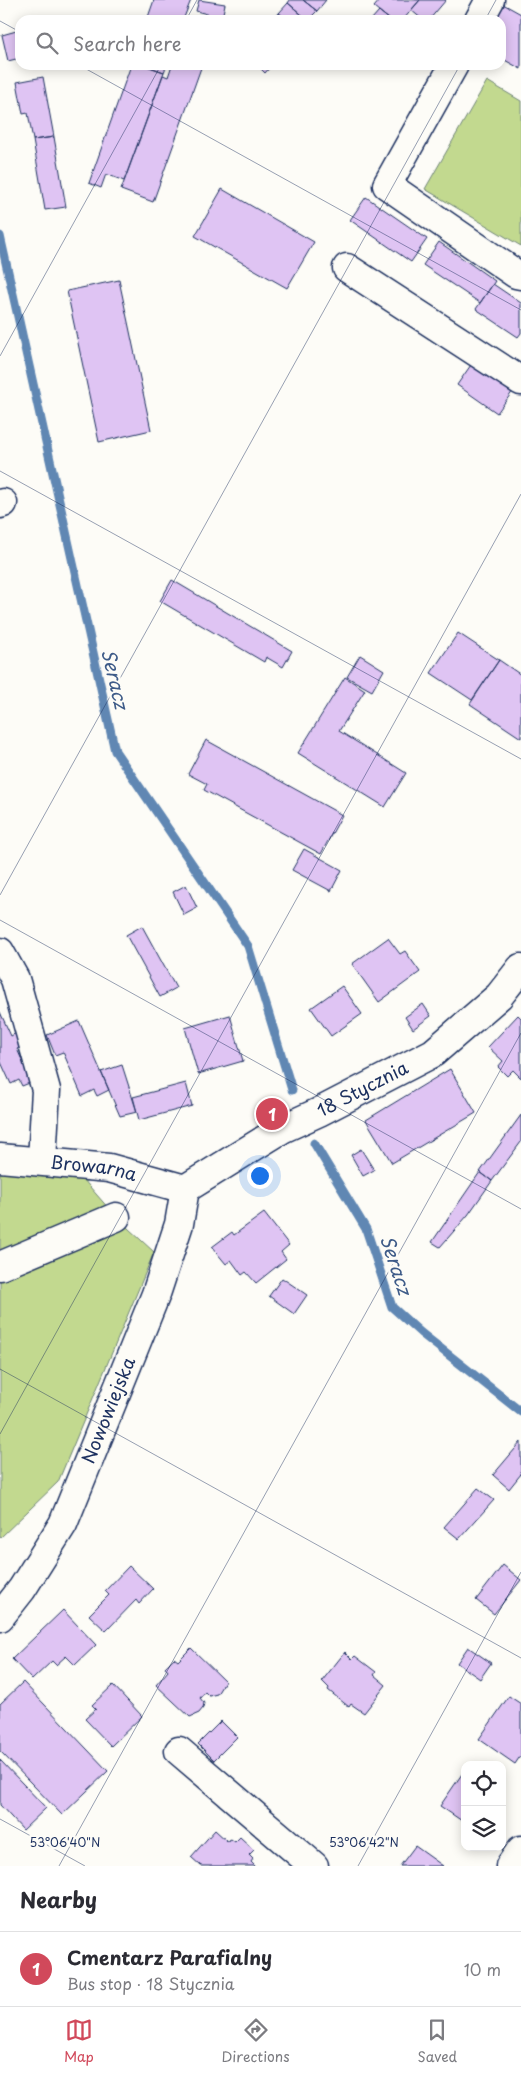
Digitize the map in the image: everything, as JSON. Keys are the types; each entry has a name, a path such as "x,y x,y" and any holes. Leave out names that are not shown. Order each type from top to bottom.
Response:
{"street":[{"path":"482,15 490,0"},
{"path":"451,70 387,185 516,274 521,275"},
{"path":"347,268 521,381"},
{"path":"0,952 15,979 46,1090 42,1160"},
{"name":"18 Stycznia","path":"185,1189 282,1129 433,1053 499,996 521,968"},
{"name":"Browarna","path":"0,1158 42,1160 109,1168 185,1189"},
{"name":"Nowowiejska","path":"0,1617 22,1589 63,1524 156,1294 179,1224 185,1189"},
{"path":"0,1266 116,1216"},
{"path":"180,1752 314,1866"},
{"path":"510,1866 521,1850"}],"green space":[{"path":"487,81 521,101 521,246 425,189"},
{"path":"0,1169 83,1179 116,1217 154,1252 58,1482 0,1538"}],"building":[{"path":"154,0 191,0 185,15 149,15"},
{"path":"199,0 225,4 223,15 211,15 196,11"},
{"path":"290,0 303,0 317,11 313,15 302,15 288,3"},
{"path":"303,0 326,0 317,11"},
{"path":"380,0 420,0 407,15 384,15 374,7"},
{"path":"420,0 446,0 433,15 417,15 411,10"},
{"path":"288,3 302,15 281,15 279,13"},
{"path":"503,4 521,14 521,69 506,61 506,15 497,15"},
{"path":"379,11 384,15 375,15"},
{"path":"15,31 15,59 8,61 2,35"},
{"path":"129,70 158,70 164,72 124,181 106,174 101,188 89,183"},
{"path":"170,70 200,70 153,202 121,190 163,75 168,77"},
{"path":"43,77 54,137 33,140 28,113 23,114 17,82"},
{"path":"54,137 66,207 45,210 33,140"},
{"path":"222,189 314,242 287,288 195,236"},
{"path":"366,197 427,239 411,262 350,220"},
{"path":"439,242 495,281 480,303 423,265"},
{"path":"119,280 151,430 99,442 67,291"},
{"path":"493,284 521,303 521,333 518,337 476,309"},
{"path":"473,362 513,391 497,413 457,385"},
{"path":"172,580 292,651 283,667 266,657 264,662 160,601"},
{"path":"458,633 499,660 472,700 431,673"},
{"path":"360,655 384,670 372,691 347,677"},
{"path":"499,660 521,675 521,738 470,704"},
{"path":"345,677 365,690 339,731 406,773 385,807 298,753"},
{"path":"206,740 342,815 321,854 204,790 207,784 188,774"},
{"path":"304,849 342,870 331,891 292,870"},
{"path":"186,885 197,908 184,915 173,892"},
{"path":"142,926 176,988 160,997 126,935"},
{"path":"388,938 400,954 405,951 420,972 379,1002 352,964"},
{"path":"342,986 362,1014 331,1036 311,1008"},
{"path":"423,1004 431,1016 413,1029 405,1017"},
{"path":"0,1012 11,1036 18,1032 25,1045 17,1049 32,1082 22,1086 19,1080 11,1084 0,1060"},
{"path":"230,1015 243,1061 198,1074 185,1028"},
{"path":"518,1015 521,1018 521,1078 513,1070 507,1076 498,1067 503,1061 488,1047"},
{"path":"79,1021 109,1090 97,1096 94,1090 82,1096 63,1052 55,1055 47,1035"},
{"path":"122,1065 137,1112 120,1116 101,1072"},
{"path":"450,1069 476,1113 392,1163 366,1120"},
{"path":"186,1083 192,1106 139,1120 133,1097"},
{"path":"521,1115 521,1142 492,1181 480,1172"},
{"path":"361,1149 374,1170 363,1176 351,1155"},
{"path":"480,1172 492,1181 468,1215 440,1247 432,1242"},
{"path":"264,1213 289,1245 281,1252 286,1259 256,1283 246,1272 242,1275 231,1260 226,1264 212,1247 232,1232 234,1235"},
{"path":"282,1278 307,1295 294,1314 269,1296"},
{"path":"521,1442 521,1474 509,1489 493,1475"},
{"path":"478,1488 494,1500 459,1539 444,1527"},
{"path":"503,1565 521,1580 494,1614 476,1600"},
{"path":"129,1566 153,1589 139,1604 136,1600 106,1631 89,1615 109,1595 105,1591"},
{"path":"63,1610 96,1645 75,1665 66,1656 56,1665 52,1661 32,1680 12,1659"},
{"path":"468,1647 491,1663 480,1679 457,1663"},
{"path":"191,1648 225,1681 217,1694 209,1696 205,1692 200,1698 204,1703 203,1708 199,1713 190,1717 156,1685 168,1671 165,1667 174,1658 178,1661"},
{"path":"345,1652 352,1659 355,1656 376,1672 374,1675 386,1685 364,1713 351,1704 349,1707 328,1690 329,1688 322,1681"},
{"path":"23,1682 108,1771 62,1815 0,1751 0,1704"},
{"path":"113,1685 142,1716 111,1746 85,1719 96,1709 92,1705"},
{"path":"509,1696 521,1704 521,1755 515,1764 479,1739"},
{"path":"221,1721 237,1737 214,1760 198,1744"},
{"path":"0,1760 46,1808 23,1830 0,1805"},
{"path":"461,1775 461,1820 440,1806"},
{"path":"215,1830 227,1841 231,1839 235,1842 240,1837 254,1850 249,1855 253,1859 251,1862 255,1866 201,1866 191,1857"},
{"path":"415,1846 443,1866 400,1866"}],"waterway":[{"name":"Seracz","path":"0,236 115,751 248,946 292,1090"},
{"name":"Seracz","path":"314,1143 366,1229 392,1307 421,1333 521,1412"}],"place":[{"name":"Cmentarz Parafialny","path":"272,1114"}]}
